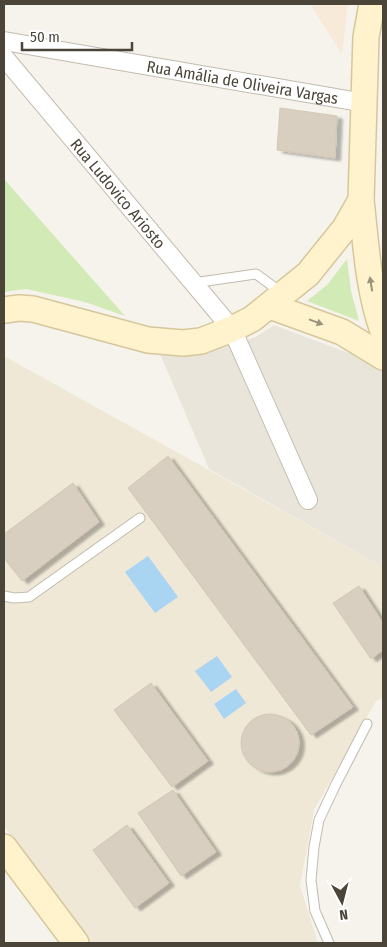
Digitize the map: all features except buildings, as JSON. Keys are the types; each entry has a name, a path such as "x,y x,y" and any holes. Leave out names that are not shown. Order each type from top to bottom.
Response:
{"main road":[{"path":"357,341 383,331 375,308 369,277 361,200 366,37 372,4"},
{"path":"4,310 33,309 165,343 200,341 252,319 308,274 345,228 361,200"},
{"path":"277,300 342,332 383,357"},
{"path":"4,847 76,943"}],"street":[{"name":"Rua Amália de Oliveira Vargas","path":"4,41 365,103"},
{"name":"Rua Ludovico Ariosto","path":"4,57 232,329 308,500"}],"lane":[{"path":"193,283 256,274 277,300"},
{"path":"4,596 14,598 29,597 140,518"},
{"path":"329,943 315,911 311,880 314,847 319,820 368,724"}],"shaded area":[{"path":"310,4 348,4 342,54"},
{"path":"274,325 383,366 383,567 209,469 158,349 194,354 256,337"},
{"path":"4,356 383,567 383,698 376,701 314,810 300,886 318,943 89,943 4,826"}],"green space":[{"path":"4,179 125,316 85,302 26,289 4,292"},
{"path":"347,259 351,291 359,321 307,301 327,285"}],"water":[{"path":"148,556 178,597 155,613 125,572"},
{"path":"217,656 232,677 211,692 195,671"},
{"path":"236,689 246,703 224,719 214,704"}]}
